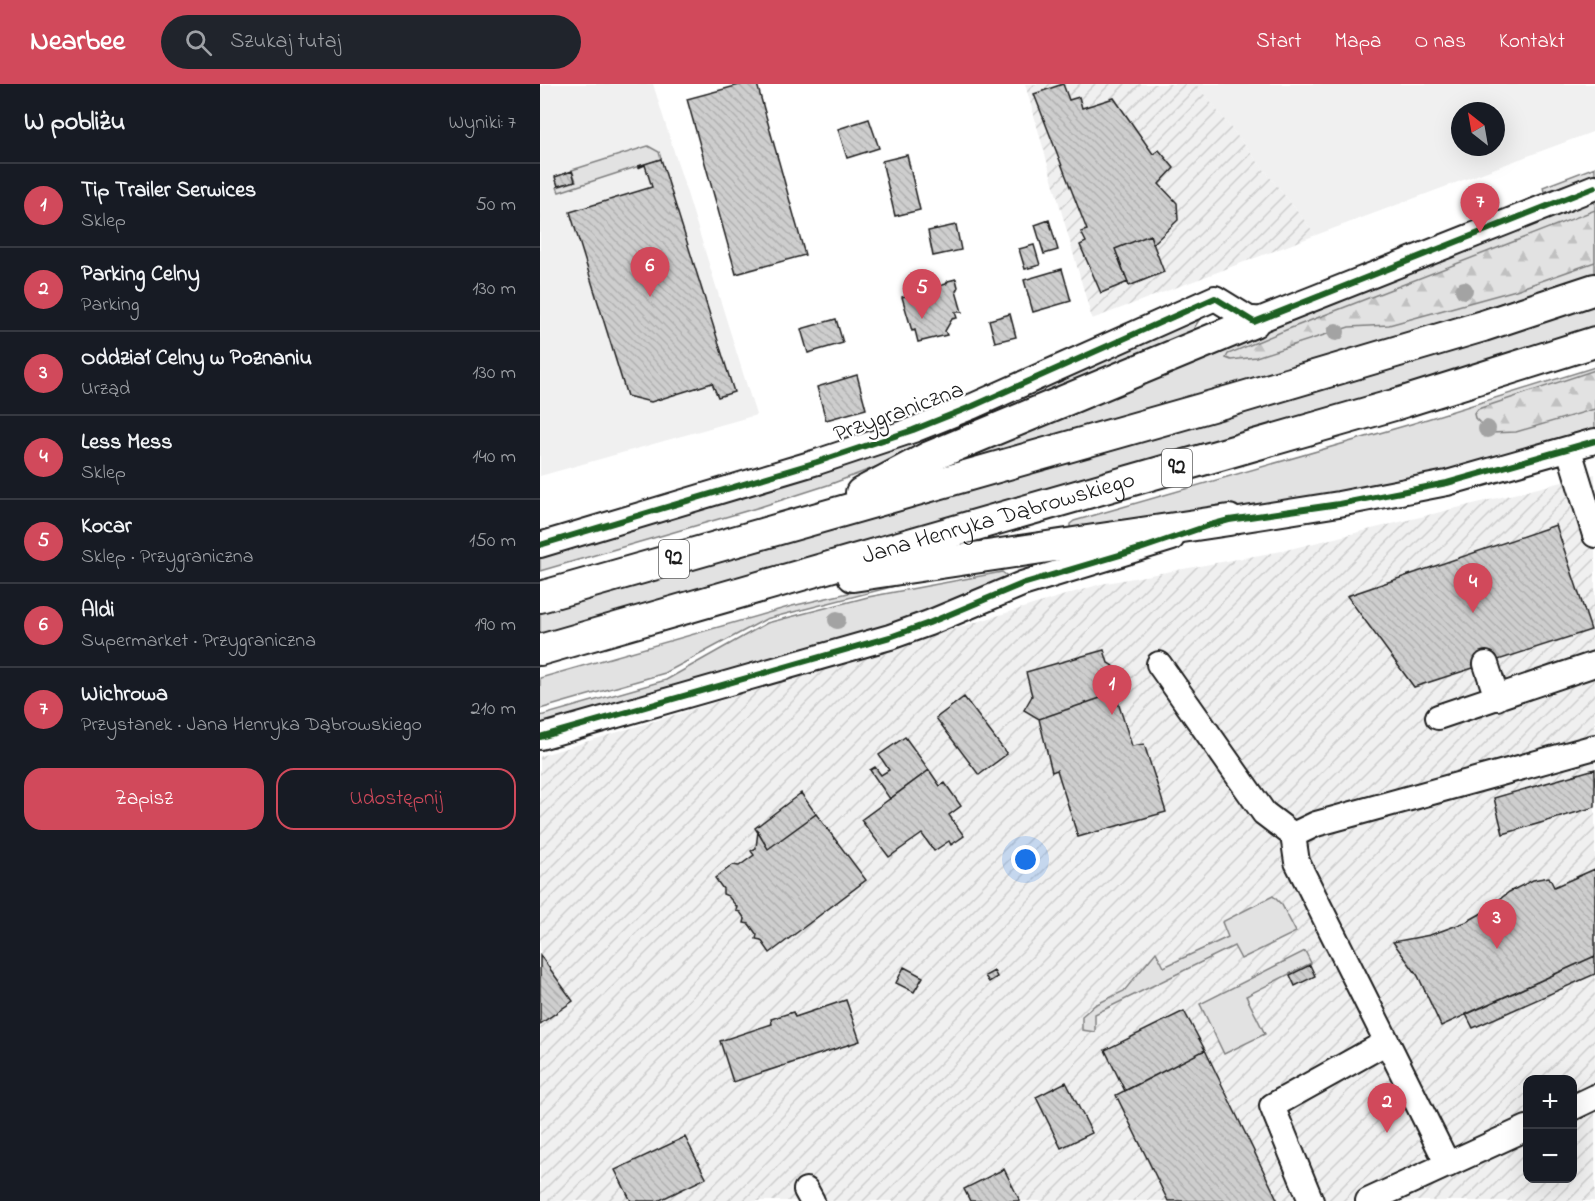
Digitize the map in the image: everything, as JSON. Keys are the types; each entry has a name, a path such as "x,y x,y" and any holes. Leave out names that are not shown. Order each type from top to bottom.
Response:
{"main road":[{"name":"Jana Henryka Dąbrowskiego","path":"540,597 1400,351 1595,289"},
{"path":"808,521 929,457 1254,322"},
{"name":"Jana Henryka Dąbrowskiego","path":"540,650 1394,405 1595,342"},
{"path":"758,588 897,570 1229,520"}],"street":[{"path":"1254,322 1595,188"},
{"name":"Przygraniczna","path":"540,544 817,462 913,430 984,401 1215,298 1254,322"},
{"path":"540,737 890,637 1022,585 1229,520 1329,506 1423,488 1475,476 1595,441"},
{"path":"1569,450 1595,535"},
{"path":"1159,664 1264,813 1293,835 1297,862 1448,1165"},
{"path":"1486,664 1497,698"},
{"path":"1438,717 1595,664"},
{"path":"1293,835 1316,824 1595,747"},
{"path":"1311,1201 1272,1106 1387,1042"},
{"path":"1577,1106 1595,1098"},
{"path":"1368,1201 1525,1129"}],"shaded area":[{"path":"547,84 653,84 756,415 540,476 540,86"},
{"path":"1025,84 1196,84 1316,235 1092,319"},
{"path":"1196,84 1595,84 1595,131 1316,235"},
{"path":"1595,474 1595,1201 540,1201 540,756 1101,584 1282,551"}],"green space":[{"path":"648,146 659,152 661,159 559,192 557,187 576,181 572,170"},
{"path":"1595,167 1595,175 1544,192 1543,187"},
{"path":"1595,200 1595,274 1297,367 933,471 1267,330"},
{"path":"1595,210 1595,262 1516,290 1389,325 1349,327 1256,357 1231,360 1226,358 1228,354 1286,330"},
{"path":"1595,304 1595,328 1472,367 540,636 540,613"},
{"path":"1199,320 1188,338 931,446 831,484 760,507 540,571 540,556"},
{"path":"1595,367 1595,429 1463,467 1333,496 1070,530 1070,524 1074,521 1411,424"},
{"path":"1595,370 1595,409 1516,432 1490,433 1475,418 1474,414 1478,409"},
{"path":"1002,572 1014,581 936,612 540,729 540,716 666,680 767,623 868,597"},
{"path":"909,579 915,581 766,619 665,673 540,709 540,678 792,606"},
{"path":"1273,896 1282,905 1296,932 1241,959 1234,946 1095,1014 1095,1032 1082,1030 1082,1016 1095,1005 1124,991 1156,952 1164,967 1228,937 1222,922"},
{"path":"1305,951 1311,963 1246,996 1265,1034 1224,1054 1200,1004"}],"building":[{"path":"743,84 757,84 805,255 736,274 687,99"},
{"path":"1063,84 1069,100 1079,97 1082,108 1114,98 1153,154 1159,150 1174,168 1159,184 1177,203 1178,220 1153,244 1150,235 1115,249 1128,282 1101,293 1080,245 1086,242 1081,232 1087,230 1034,94"},
{"path":"869,119 879,148 847,158 838,129"},
{"path":"907,155 920,210 895,216 882,161"},
{"path":"661,159 734,392 718,397 712,383 651,402 627,396 570,212 652,187 645,165 638,168 638,166"},
{"path":"572,171 575,181 558,186 555,177"},
{"path":"1049,220 1058,250 1044,254 1035,225"},
{"path":"956,225 961,250 933,256 928,231"},
{"path":"1150,235 1164,272 1129,286 1115,249"},
{"path":"1034,245 1040,265 1025,269 1019,249"},
{"path":"1062,269 1071,301 1033,312 1024,280"},
{"path":"956,279 958,287 956,291 962,312 955,312 957,318 952,319 945,331 947,335 918,342 915,330 912,331 902,297"},
{"path":"1010,314 1016,337 995,342 989,320"},
{"path":"836,319 843,343 808,353 801,329"},
{"path":"857,375 866,409 826,420 817,387"},
{"path":"1556,525 1591,630 1414,687 1347,596"},
{"path":"1104,650 1108,663 1125,673 1115,693 1039,719 1024,710 1032,696 1026,672"},
{"path":"1115,693 1132,746 1144,744 1166,812 1078,837 1057,770 1052,772 1039,719"},
{"path":"964,697 1007,754 979,775 936,718"},
{"path":"905,737 929,770 890,799 870,770 875,767 881,775 889,770 879,755"},
{"path":"1595,769 1595,807 1503,834 1494,798"},
{"path":"929,770 940,786 945,783 961,806 949,815 964,836 951,845 949,841 934,851 922,834 889,857 861,820"},
{"path":"801,793 816,814 768,849 755,828"},
{"path":"816,814 866,880 770,953 761,940 756,939 757,935 749,924 744,923 745,919 740,912 736,911 737,907 728,896 723,894 723,889 715,878 733,865 739,866 754,855 751,851 756,848 758,831 768,849"},
{"path":"1595,869 1595,956 1441,1026 1418,976 1393,942 1430,935 1466,922 1509,892 1533,880 1549,877 1554,887"},
{"path":"540,955 573,1001 540,1024"},
{"path":"1595,956 1595,974 1473,1028 1466,1014"},
{"path":"1310,965 1315,976 1295,986 1290,975"},
{"path":"904,967 923,977 914,992 896,983"},
{"path":"994,971 997,977 989,982 985,976"},
{"path":"846,1000 860,1041 733,1082 720,1041 772,1024 771,1019 793,1012 795,1017"},
{"path":"1184,1011 1205,1050 1125,1091 1105,1050"},
{"path":"1205,1050 1278,1201 1168,1201 1116,1095"},
{"path":"1066,1082 1092,1133 1061,1148 1036,1097"},
{"path":"685,1137 706,1178 658,1201 631,1201 615,1170"},
{"path":"1004,1169 1020,1201 970,1201 964,1189"}],"cycle path":[{"path":"540,545 817,462 913,430 973,406 1215,298 1254,322 1595,187"},
{"path":"540,737 890,637 1022,584 1140,549 1207,526 1229,520 1339,504 1447,483 1595,441"}],"place":[{"name":"Wichrowa","path":"1480,233"},
{"name":"Aldi","path":"650,297"},
{"name":"Kocar","path":"922,319"},
{"name":"Less Mess","path":"1473,613"},
{"name":"Tip Trailer Serwices","path":"1112,715"},
{"name":"Oddział Celny w Poznaniu","path":"1497,949"},
{"name":"Parking Celny","path":"1387,1133"}]}
